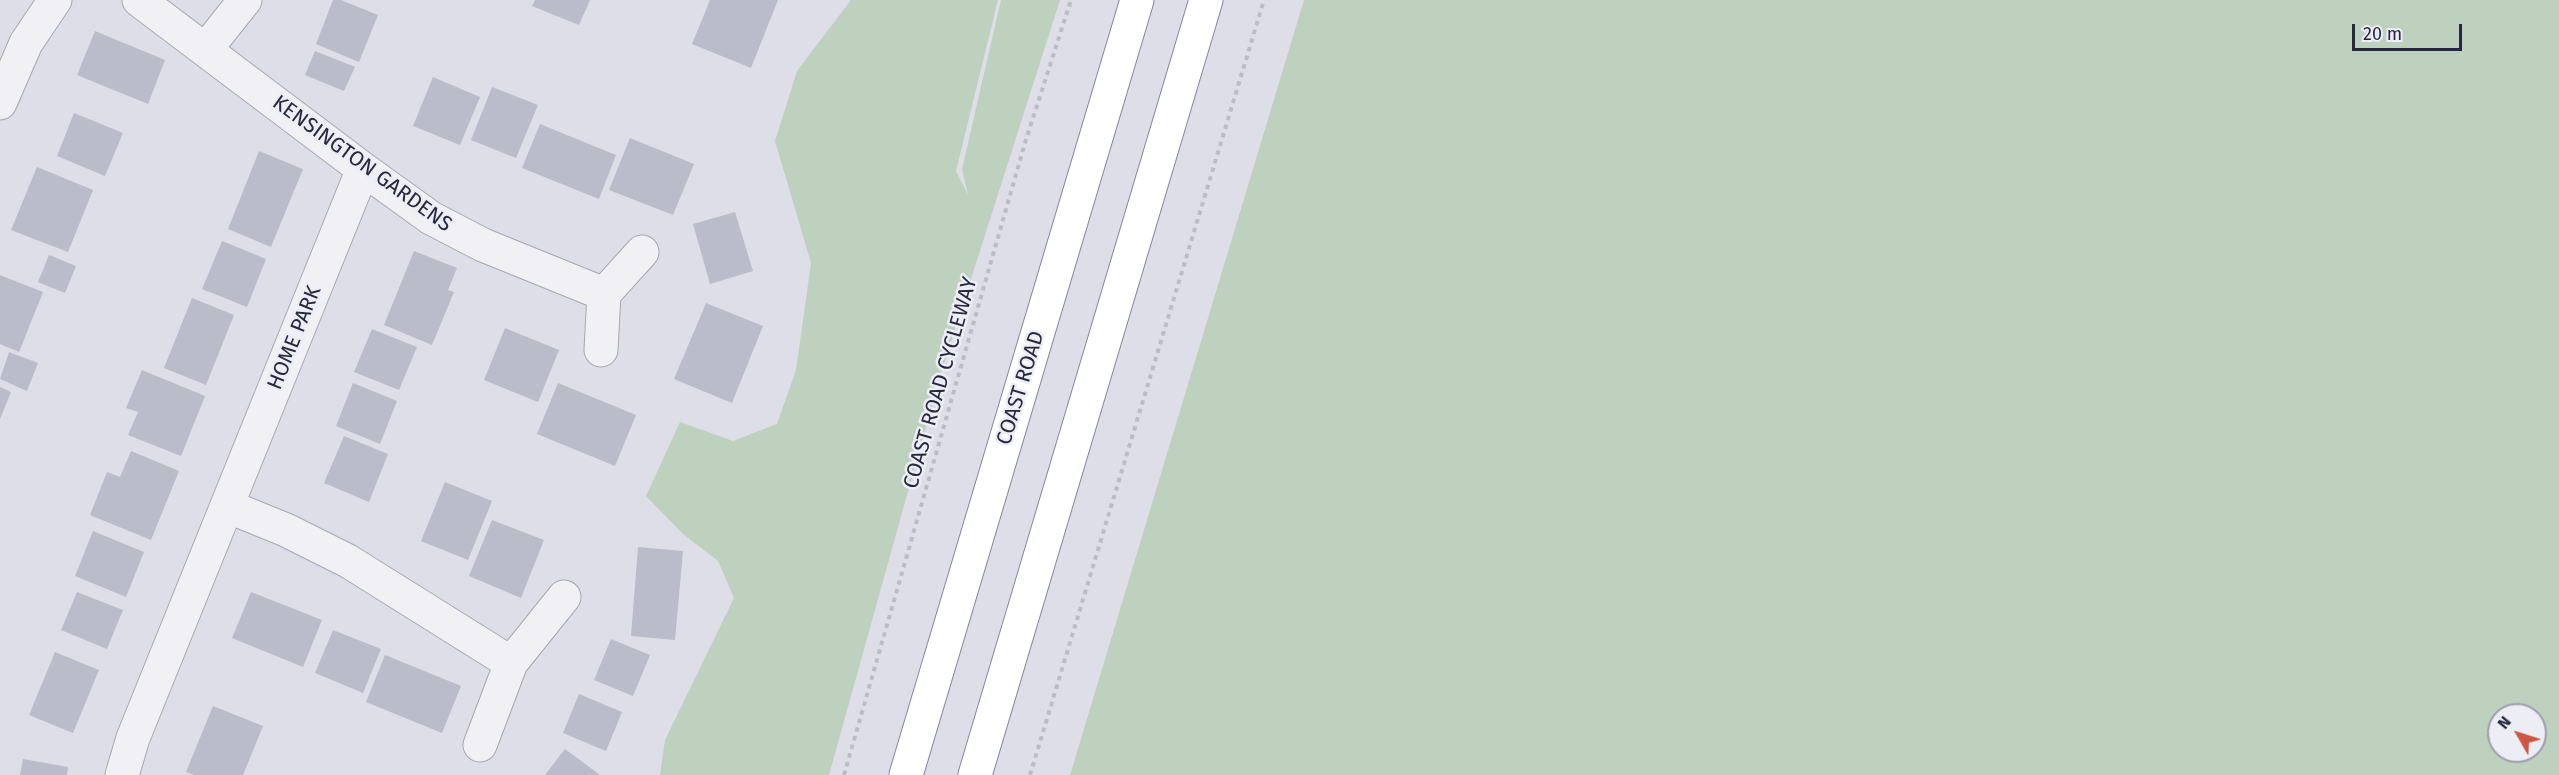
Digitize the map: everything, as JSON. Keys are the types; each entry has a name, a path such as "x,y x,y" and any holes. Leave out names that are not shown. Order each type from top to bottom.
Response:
{"highway":[{"name":"COAST ROAD","path":"906,775 1137,0"},
{"path":"975,775 1206,0"}],"street":[{"path":"0,103 26,43 55,0"},
{"name":"KENSINGTON GARDENS","path":"140,0 431,218 458,233 604,294"},
{"path":"206,49 245,0"},
{"name":"HOME PARK","path":"122,775 134,738 363,169"},
{"path":"601,350 604,294 642,252"},
{"path":"227,506 286,530 338,555 511,663"},
{"path":"480,745 511,663 564,597"}],"path":[{"name":"COAST ROAD CYCLEWAY","path":"844,775 1025,143 1071,0"},
{"path":"1030,775 1264,0"}],"green space":[{"path":"851,0 998,0 956,171 968,195 962,169 1001,0 1060,0 941,373 829,775 660,775 665,740 734,598 718,561 683,534 646,496 680,422 733,441 777,424 796,370 811,263 775,141 797,71"},
{"path":"1304,0 2559,0 2559,775 1070,775"}],"building":[{"path":"333,0 341,0 378,15 359,62 316,44"},
{"path":"535,0 590,0 579,25 532,6"},
{"path":"710,0 778,0 751,68 692,44"},
{"path":"95,31 165,60 148,104 77,75"},
{"path":"315,51 355,67 344,91 305,75"},
{"path":"433,77 480,97 460,145 413,126"},
{"path":"492,87 538,105 516,158 471,140"},
{"path":"74,113 123,133 105,176 57,156"},
{"path":"540,124 616,155 599,199 522,168"},
{"path":"630,138 694,164 673,215 609,190"},
{"path":"259,151 303,169 271,247 228,229"},
{"path":"37,167 93,190 68,252 11,230"},
{"path":"735,212 753,271 710,284 693,224"},
{"path":"222,241 266,259 247,307 202,289"},
{"path":"414,251 457,268 448,290 454,292 432,345 384,325"},
{"path":"49,255 76,266 65,293 38,282"},
{"path":"0,275 43,292 19,352 0,344"},
{"path":"192,298 234,315 206,385 164,368"},
{"path":"706,303 763,326 732,403 674,379"},
{"path":"505,328 559,350 538,402 484,380"},
{"path":"372,329 417,347 399,390 354,372"},
{"path":"9,352 38,363 27,391 0,379"},
{"path":"142,370 205,396 181,456 128,435 138,412 126,408"},
{"path":"353,383 397,401 380,444 336,426"},
{"path":"558,383 636,415 615,466 537,434"},
{"path":"0,387 11,392 0,419"},
{"path":"344,436 388,454 369,502 324,483"},
{"path":"131,451 179,471 151,540 90,515 107,472 120,477"},
{"path":"445,482 492,501 468,560 421,541"},
{"path":"492,520 544,540 521,598 469,576"},
{"path":"93,531 144,552 126,597 75,576"},
{"path":"638,547 683,551 675,640 631,636"},
{"path":"77,592 123,610 107,649 61,630"},
{"path":"251,592 322,620 303,667 232,638"},
{"path":"333,630 381,649 363,693 315,673"},
{"path":"611,639 650,655 633,696 594,680"},
{"path":"55,652 99,670 73,733 29,715"},
{"path":"385,655 461,686 442,733 366,702"},
{"path":"579,694 622,712 606,751 563,733"},
{"path":"213,706 263,726 243,775 194,775 186,772"},
{"path":"565,749 600,775 545,775"},
{"path":"23,759 68,767 67,775 20,775"}]}
